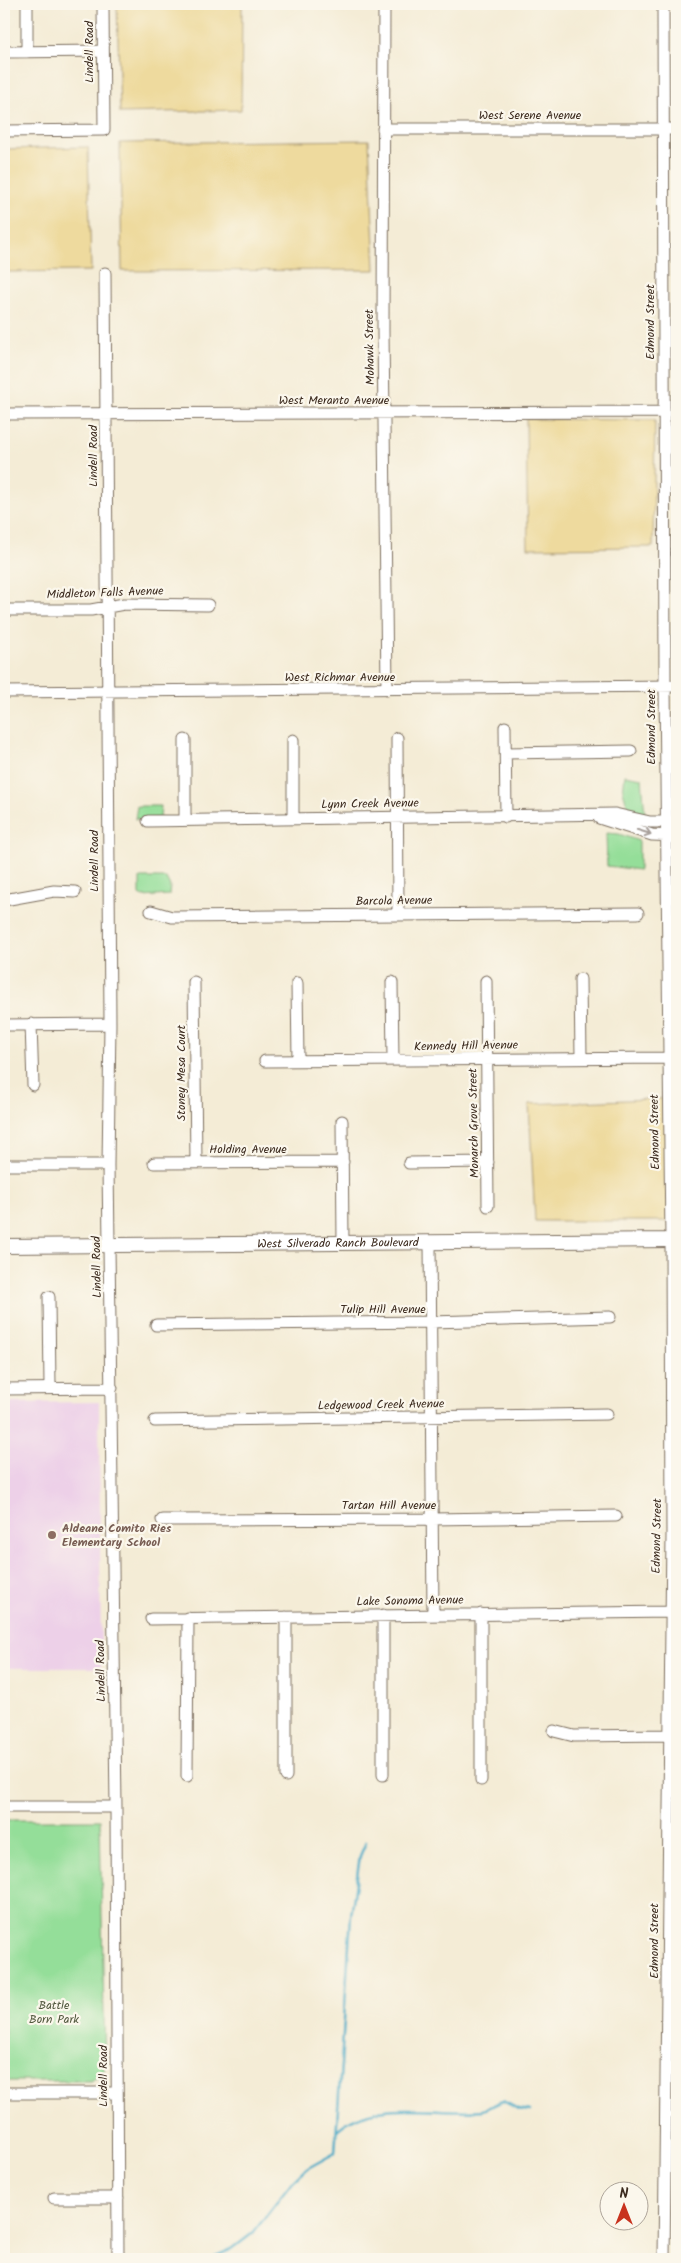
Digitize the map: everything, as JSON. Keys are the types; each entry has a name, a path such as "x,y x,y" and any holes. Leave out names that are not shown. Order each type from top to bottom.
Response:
{"main road":[{"name":"West Silverado Ranch Boulevard","path":"4,1246 675,1240"}],"street":[{"path":"27,4 27,52"},
{"name":"Lindell Road","path":"4,131 104,130 103,4"},
{"name":"Mohawk Street","path":"384,4 383,331 386,414 387,690"},
{"name":"Edmond Street","path":"663,4 665,686 672,836 672,975 668,1058 675,1240 674,1536 669,1612 669,1735 673,1819 672,2220 664,2259"},
{"path":"4,52 103,51"},
{"name":"West Serene Avenue","path":"384,129 677,129"},
{"name":"Lindell Road","path":"105,274 110,1024 108,1165 116,1807 118,2259"},
{"name":"West Meranto Avenue","path":"4,414 386,414 460,411 664,412"},
{"name":"Middleton Falls Avenue","path":"4,610 91,610 124,604 208,605"},
{"name":"West Richmar Avenue","path":"4,692 677,686"},
{"path":"505,727 506,817"},
{"path":"397,738 398,915"},
{"path":"185,740 185,820"},
{"path":"292,740 293,819"},
{"path":"506,753 631,751"},
{"name":"Lynn Creek Avenue","path":"148,820 623,815 650,822 671,822"},
{"name":"Lynn Creek Avenue","path":"593,816 641,832 672,836"},
{"path":"4,900 54,891 75,892"},
{"name":"Barcola Avenue","path":"151,911 172,917 638,913"},
{"path":"580,979 581,1058"},
{"name":"Monarch Grove Street","path":"486,981 488,1206"},
{"name":"Stoney Mesa Court","path":"194,982 196,1162"},
{"path":"392,982 393,1060"},
{"path":"297,983 298,1061"},
{"path":"31,1024 33,1085"},
{"path":"4,1025 110,1024"},
{"name":"Kennedy Hill Avenue","path":"265,1061 668,1058"},
{"path":"342,1121 343,1244"},
{"name":"Holding Avenue","path":"154,1163 343,1162"},
{"path":"409,1163 488,1162"},
{"path":"4,1165 108,1165"},
{"path":"430,1243 433,1615"},
{"path":"50,1297 50,1388"},
{"name":"Tulip Hill Avenue","path":"156,1325 431,1322 610,1317"},
{"path":"4,1389 112,1388"},
{"name":"Ledgewood Creek Avenue","path":"155,1421 607,1414"},
{"name":"Tartan Hill Avenue","path":"162,1520 616,1516"},
{"name":"Lake Sonoma Avenue","path":"151,1619 669,1612"},
{"path":"482,1614 482,1780"},
{"path":"383,1615 383,1775"},
{"path":"286,1617 286,1776"},
{"path":"187,1776 188,1618"},
{"path":"554,1731 574,1736 669,1735"},
{"path":"4,1808 116,1807"},
{"path":"4,2093 117,2093"},
{"path":"54,2198 118,2198"}],"shaded area":[{"name":"Aldeane Comito Ries Elementary School","path":"99,1402 101,1668 4,1668 4,1403"}],"green space":[{"path":"625,775 642,778 645,815 628,808 623,791"},
{"path":"137,806 161,806 160,818 135,819"},
{"path":"606,833 619,834 639,841 639,870 607,866"},
{"path":"140,878 166,878 170,886 169,895 143,897 140,895"},
{"name":"Battle Born Park","path":"4,1820 100,1820 105,2065 103,2074 90,2081 4,2081"}],"sand":[{"path":"117,4 242,4 241,110 120,113"},
{"path":"369,140 375,270 122,271 120,143"},
{"path":"88,147 91,271 4,272 4,149"},
{"path":"526,419 655,420 653,547 528,548"},
{"path":"677,1098 677,1221 535,1221 529,1104"}],"waterway":[{"path":"209,2259 232,2249 253,2233 290,2185 308,2168 335,2153 351,1916 360,1856 366,1842"},
{"path":"337,2130 352,2119 369,2113 387,2110 482,2110 503,2101 518,2109 530,2111"}],"place":[{"name":"Aldeane Comito Ries Elementary School","path":"52,1535"}]}
